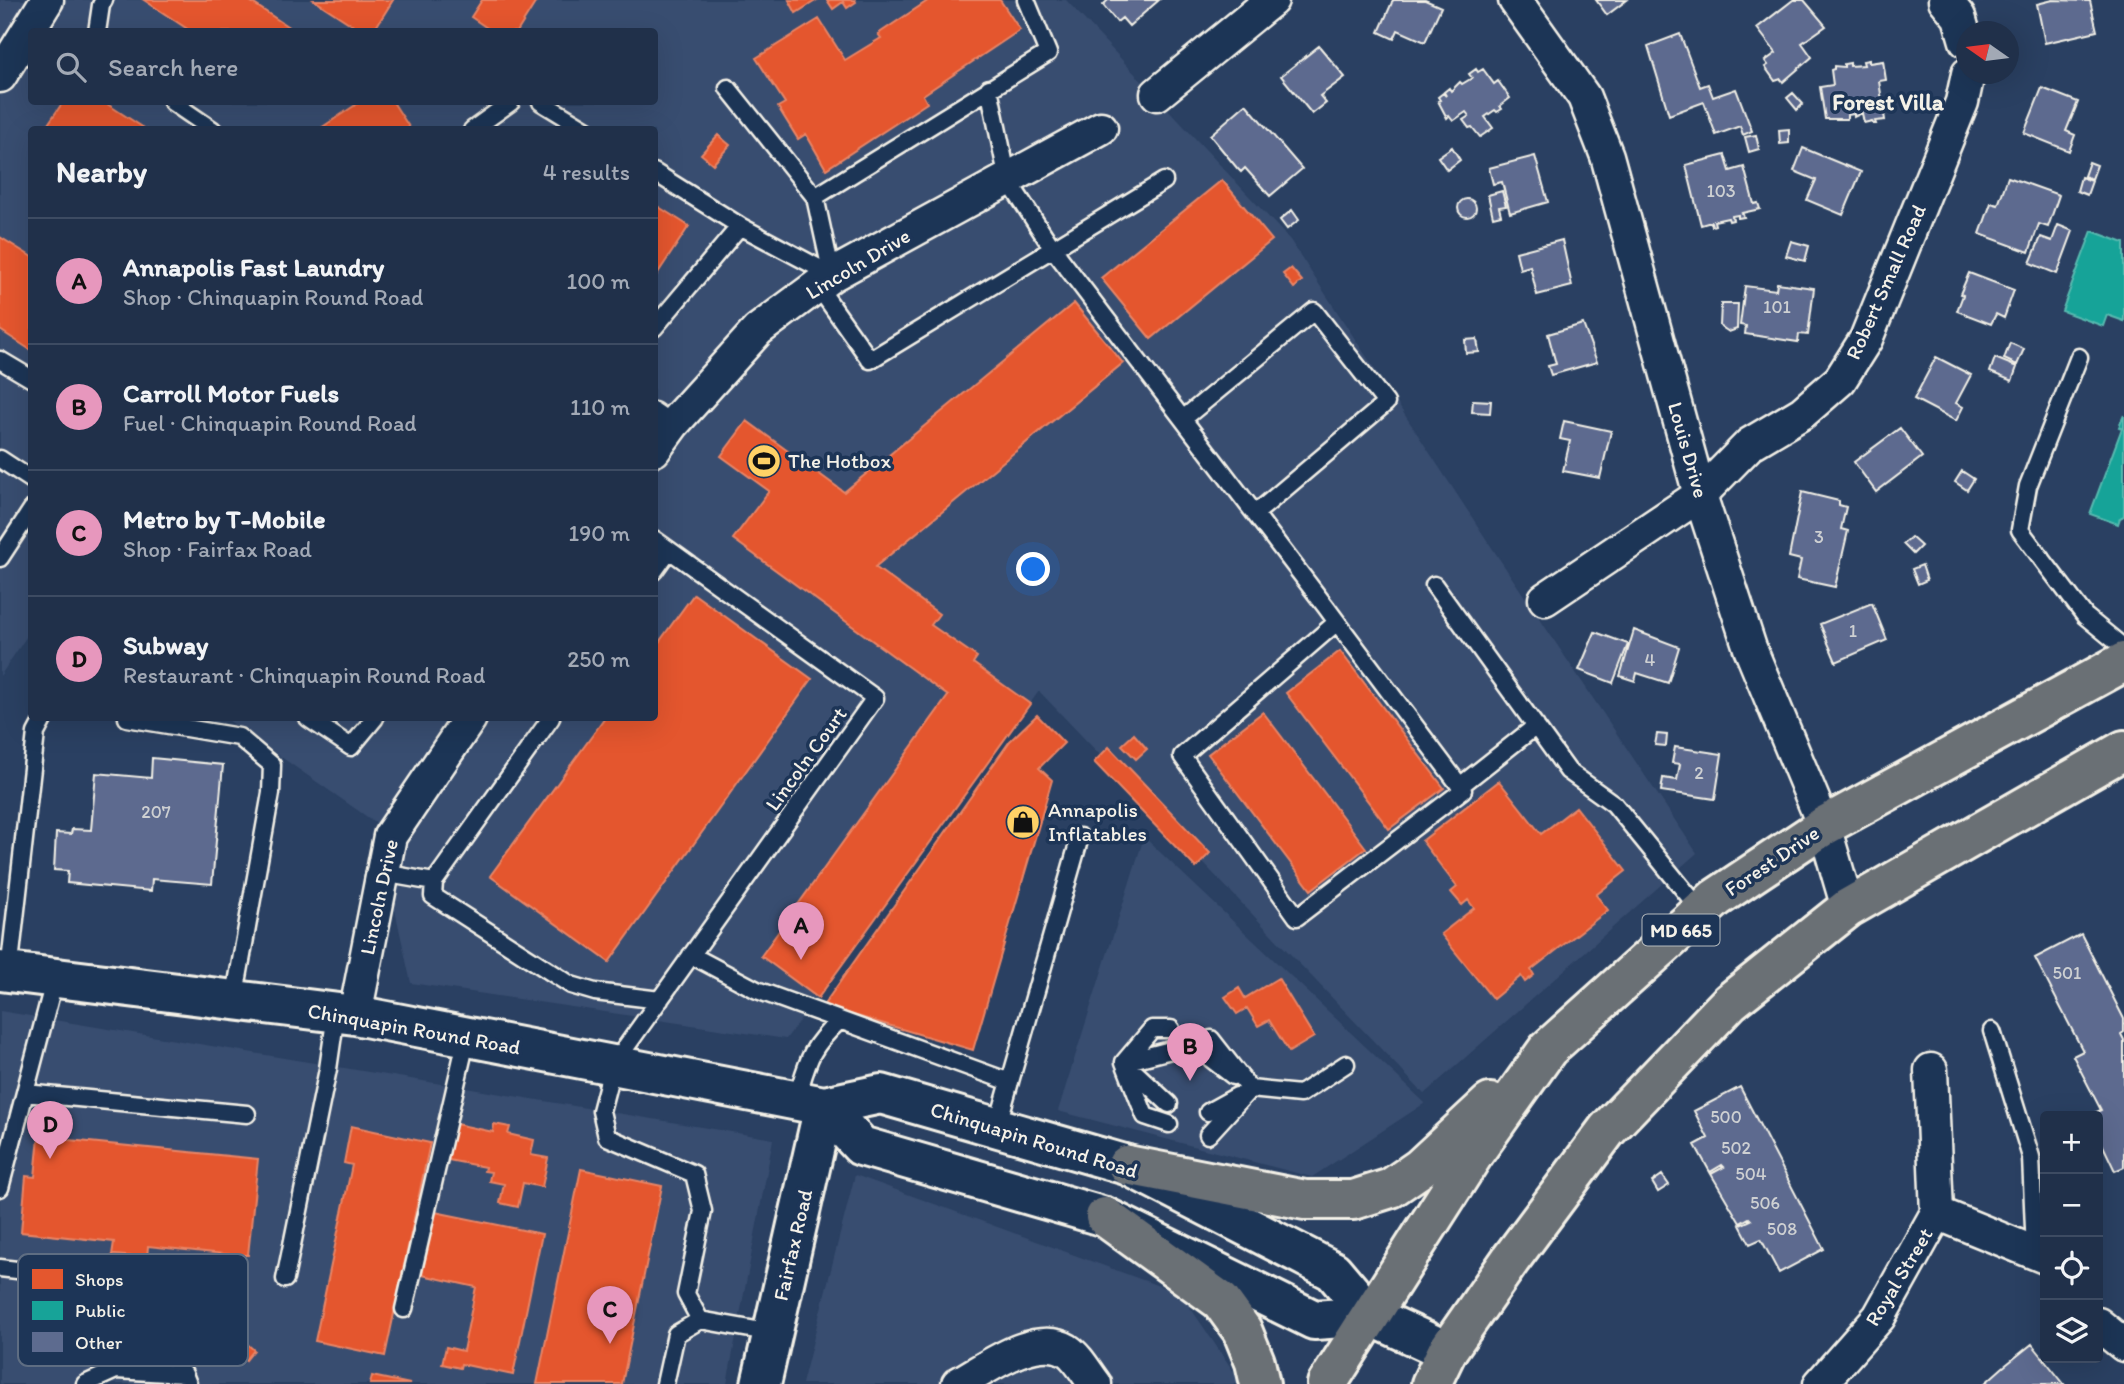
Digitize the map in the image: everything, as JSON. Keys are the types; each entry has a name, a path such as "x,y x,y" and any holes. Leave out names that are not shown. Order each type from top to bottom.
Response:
{"main road":[{"name":"Forest Drive","path":"1371,1316 1475,1153 1548,1049 1716,898 1824,826 2124,662"},
{"path":"1439,1368 1511,1259 1607,1130 1730,1003 1849,908 2124,750"},
{"name":"Chinquapin Round Road","path":"4,972 346,1015 810,1103 881,1094 1127,1165 1333,1271 1371,1316 1439,1368"},
{"path":"1127,1165 1305,1200 1353,1200 1391,1188 1420,1168 1548,1049"},
{"name":"Chinquapin Round Road","path":"810,1103 861,1146 1105,1217 1314,1320 1371,1316"},
{"name":"Fairfax Road","path":"761,1384 810,1103"},
{"path":"1105,1217 1221,1301 1242,1331 1255,1362 1260,1384"},
{"name":"MD 665","path":"1327,1384 1371,1316"}],"street":[{"path":"30,28 47,0"},
{"path":"1157,94 1272,0"},
{"name":"Louis Drive","path":"1515,0 1584,97 1607,156 1700,495 1750,648 1824,826 1849,908"},
{"path":"1945,0 1960,21"},
{"path":"0,76 28,31"},
{"name":"Robert Small Road","path":"1545,599 1700,495 1750,444 1802,413 1840,380 1866,339 1962,102 1966,84"},
{"name":"Lincoln Drive","path":"658,437 664,418 758,330 825,280 1101,128"},
{"name":"Lincoln Drive","path":"346,1015 390,836 465,721"},
{"name":"Royal Street","path":"1820,1384 1879,1317 1937,1213 1931,1070"},
{"path":"1937,1213 2040,1255"},
{"path":"2103,1328 2124,1345"},
{"path":"958,1384 1029,1346 1052,1343 1070,1352 1095,1384"}],"lane":[{"path":"97,28 100,5 104,0"},
{"path":"815,197 1048,53 1026,0"},
{"path":"729,88 815,197 825,280 870,360 1164,181"},
{"path":"989,88 1008,180 1053,249 1337,622 1463,790 1297,917 1182,756 1337,622"},
{"path":"176,105 207,126"},
{"path":"478,126 507,105"},
{"path":"546,105 580,126"},
{"path":"658,175 825,280"},
{"path":"658,323 740,226"},
{"path":"1183,419 1314,311 1386,403 1255,514"},
{"path":"2078,357 2028,486 2020,530 2085,616 2124,649"},
{"path":"0,360 28,377"},
{"path":"0,459 28,477"},
{"path":"0,558 28,515"},
{"name":"Lincoln Court","path":"613,1065 876,698 658,542"},
{"path":"658,566 670,550"},
{"path":"1434,585 1567,771 1614,804 1702,912"},
{"path":"4,972 36,733 42,721"},
{"path":"145,721 239,737 272,765 271,793 234,1000"},
{"path":"312,721 351,747 372,721"},
{"path":"549,721 434,882 433,895 571,985 595,992 660,1000"},
{"path":"1460,786 1536,726"},
{"path":"997,1127 1080,837"},
{"path":"383,873 434,882"},
{"path":"691,955 757,990 838,1022 1010,1082"},
{"path":"0,1188 55,978"},
{"path":"285,1279 328,1069 346,1015"},
{"path":"810,1103 811,1053 819,1040 838,1022"},
{"path":"1124,1062 1152,1029 1171,1029"},
{"path":"1992,1031 2031,1157 2040,1255"},
{"path":"404,1310 467,1037"},
{"path":"1211,1039 1250,1089"},
{"path":"1124,1062 1171,1050"},
{"path":"1210,1059 1250,1089 1300,1094 1346,1064"},
{"path":"1124,1062 1169,1104"},
{"path":"1124,1062 1146,1116 1169,1124"},
{"path":"613,1065 601,1111 607,1137 694,1174 703,1212 686,1294 699,1320"},
{"path":"1208,1112 1250,1089"},
{"path":"1208,1135 1250,1089"},
{"path":"25,1093 247,1114"},
{"path":"0,1268 18,1270"},
{"path":"665,1384 676,1334 699,1320 772,1333"},
{"path":"85,1384 116,1370 184,1374 188,1384"}],"shaded area":[{"path":"0,0 1066,0 1290,240 1697,853 1424,1094 1039,691 786,1039 411,983 376,823 229,721 658,721 658,126 28,126 28,634 0,676"},
{"path":"1144,837 1425,1103 1312,1177 1058,1111"},
{"path":"0,1011 773,1139 727,1384 0,1384"},
{"path":"855,1175 1181,1294 1242,1384 802,1384"}],"building: Shops":[{"path":"144,0 248,0 290,28 186,28"},
{"path":"314,0 393,0 376,28 357,28"},
{"path":"482,0 537,0 520,28 487,28 471,17"},
{"path":"789,0 817,0 796,13"},
{"path":"827,0 856,2 847,8 843,2 833,9"},
{"path":"929,0 1000,0 1020,30 923,95 927,103 826,169 806,134 798,139 778,107 785,103 756,58 819,19 845,60 881,38 878,34"},
{"path":"61,105 109,105 141,126 47,126"},
{"path":"356,105 395,105 408,126 324,126"},
{"path":"718,135 730,145 713,164 701,154"},
{"path":"1222,180 1272,240 1151,339 1101,278"},
{"path":"658,207 689,226 658,273"},
{"path":"0,237 28,254 28,348 0,330"},
{"path":"1291,268 1302,281 1294,288 1283,274"},
{"path":"1074,303 1123,363 875,567 939,614 931,625 977,657 973,663 1030,704 818,998 761,956 948,696 733,539 769,491 721,456 747,421 844,492"},
{"path":"694,594 812,679 609,962 490,876 603,721 658,721 658,644"},
{"path":"1340,651 1444,788 1389,829 1286,693"},
{"path":"1263,712 1366,848 1311,890 1208,754"},
{"path":"1037,715 1064,743 1039,768 1052,780 973,1050 823,1006 1010,741"},
{"path":"1134,734 1147,749 1136,759 1122,745"},
{"path":"1109,747 1210,853 1196,868 1094,762"},
{"path":"1499,781 1541,834 1576,807 1626,871 1596,895 1608,910 1531,970 1534,975 1525,982 1521,976 1493,999 1441,934 1474,908 1468,900 1462,905 1451,892 1457,887 1422,841"},
{"path":"1278,978 1314,1037 1289,1052 1269,1020 1258,1026 1247,1008 1237,1014 1225,997 1239,988 1245,998"},
{"path":"456,1124 493,1132 494,1124 510,1127 508,1134 534,1140 531,1155 548,1158 542,1187 523,1183 518,1207 500,1203 504,1184 489,1181 491,1172 484,1171 485,1167 448,1160"},
{"path":"351,1126 430,1143 385,1356 315,1341 352,1165 344,1163"},
{"path":"39,1137 258,1159 248,1255 148,1246 147,1254 112,1254 114,1242 21,1232 26,1176 35,1177"},
{"path":"581,1169 662,1186 622,1384 537,1384"},
{"path":"435,1212 542,1234 513,1375 461,1364 460,1368 442,1364 446,1347 463,1351 476,1287 422,1275"},
{"path":"248,1345 254,1350 248,1358"},
{"path":"372,1376 410,1384 370,1384"}],"building: Public":[{"path":"2092,231 2124,243 2124,321 2107,315 2103,326 2062,311"},
{"path":"2124,415 2124,516 2118,524 2090,514 2122,428 2119,427"}],"building: Other":[{"path":"1108,0 1159,0 1129,26 1122,18 1117,22 1103,5"},
{"path":"1393,0 1425,0 1441,7 1425,42 1398,30 1394,39 1379,32"},
{"path":"1596,0 1627,0 1607,15"},
{"path":"1793,0 1804,0 1826,26 1802,43 1812,57 1783,82 1781,79 1775,81 1765,67 1768,65 1765,61 1776,53 1757,28"},
{"path":"2053,0 2090,1 2097,31 2045,43 2037,4"},
{"path":"1680,34 1700,87 1708,84 1713,97 1736,89 1752,131 1743,135 1740,126 1716,135 1704,102 1669,115 1648,46"},
{"path":"1319,46 1345,77 1320,96 1326,103 1312,114 1281,76"},
{"path":"1869,60 1869,63 1883,61 1886,80 1879,81 1885,120 1875,121 1876,124 1872,121 1864,123 1862,113 1854,117 1854,114 1847,115 1847,119 1825,119 1820,87 1833,85 1831,70 1834,66 1844,67 1844,64 1850,63 1850,66 1864,65 1863,61"},
{"path":"1476,69 1478,72 1483,69 1494,84 1498,81 1510,98 1500,106 1502,109 1485,117 1493,128 1480,137 1463,120 1469,116 1466,112 1453,121 1449,116 1447,118 1438,101 1438,97 1443,93 1446,96 1444,92 1449,88 1451,91 1460,82 1462,84 1472,78 1469,74"},
{"path":"2042,88 2078,102 2066,131 2075,135 2069,151 2024,133"},
{"path":"1793,93 1803,104 1797,110 1787,98"},
{"path":"1246,104 1302,169 1270,196 1245,168 1241,172 1237,168 1210,135"},
{"path":"1789,129 1789,143 1780,144 1779,130"},
{"path":"1756,135 1759,149 1749,152 1745,137"},
{"path":"1452,147 1460,160 1447,170 1438,157"},
{"path":"1803,148 1861,172 1843,215 1807,200 1816,180 1794,171"},
{"path":"1725,155 1730,171 1744,167 1754,204 1758,203 1760,209 1742,213 1744,217 1732,216 1733,220 1729,221 1728,218 1714,221 1715,225 1712,226 1711,222 1701,225 1686,165"},
{"path":"1535,156 1548,202 1510,213 1502,182 1493,184 1489,168"},
{"path":"2089,162 2097,165 2092,179 2084,176"},
{"path":"2008,177 2059,195 2048,227 2039,224 2029,252 1980,234 1991,203 1998,205"},
{"path":"2081,177 2092,181 2087,195 2077,191"},
{"path":"1502,191 1506,206 1499,207 1501,215 1493,217 1488,195"},
{"path":"1467,199 1473,202 1476,208 1473,214 1467,217 1461,214 1458,208 1461,202"},
{"path":"1292,210 1299,220 1287,229 1280,220"},
{"path":"2058,225 2073,231 2057,274 2030,263 2041,237 2052,241"},
{"path":"1562,240 1572,286 1537,295 1530,266 1520,269 1516,252"},
{"path":"1791,241 1809,246 1805,261 1786,256"},
{"path":"1969,273 2014,290 2004,318 1996,314 1991,324 1957,311 1963,295 1960,294"},
{"path":"1777,283 1814,288 1808,335 1799,334 1798,342 1745,334 1746,326 1740,325 1745,286 1776,290"},
{"path":"1721,304 1738,304 1737,329 1729,332 1720,326"},
{"path":"1583,324 1597,362 1551,375 1548,366 1556,364 1548,334"},
{"path":"1477,339 1479,352 1466,353 1465,340"},
{"path":"2010,343 2024,349 2017,365 2004,359"},
{"path":"1936,357 1971,375 1956,403 1963,407 1956,421 1914,399"},
{"path":"1995,358 2017,367 2012,381 1990,372"},
{"path":"1473,400 1491,401 1490,413 1472,412"},
{"path":"1564,421 1611,431 1600,478 1563,471 1570,441 1560,439"},
{"path":"1900,428 1922,457 1876,492 1854,462"},
{"path":"1962,471 1974,479 1967,490 1955,482"},
{"path":"1802,492 1839,501 1839,505 1846,507 1841,529 1848,531 1835,587 1797,579 1801,560 1789,557"},
{"path":"1911,537 1921,546 1913,554 1903,544"},
{"path":"1922,565 1927,580 1918,584 1912,569"},
{"path":"1872,603 1887,640 1836,662 1820,624"},
{"path":"1634,630 1679,647 1668,683 1637,673 1635,681 1620,676"},
{"path":"1595,632 1628,644 1613,683 1579,670"},
{"path":"1657,734 1667,735 1666,746 1655,745"},
{"path":"1675,747 1722,754 1715,799 1661,791 1663,778 1677,780 1680,764 1672,763"},
{"path":"152,758 223,765 212,884 152,879 151,891 67,883 68,871 54,870 56,833 71,834 72,829 91,830 96,773 151,778"},
{"path":"2081,934 2124,1019 2124,1032 2121,1034 2124,1040 2124,1167 2115,1171 2103,1146 2103,1111 2099,1111 2101,1110 2073,1056 2083,1051 2035,958"},
{"path":"1740,1087 1824,1249 1779,1273 1761,1239 1750,1244 1740,1225 1751,1220 1749,1218 1740,1223 1711,1174 1724,1167 1722,1165 1710,1172 1695,1145 1708,1138 1694,1111"},
{"path":"1662,1175 1669,1185 1658,1192 1652,1182"},
{"path":"2032,1344 2040,1354 2040,1363 2047,1363 2064,1384 1984,1384"}],"place":[{"name":"The Hotbox","path":"764,461"},
{"name":"Annapolis Inflatables","path":"1023,822"},
{"name":"Annapolis Fast Laundry","path":"801,960"},
{"name":"Carroll Motor Fuels","path":"1190,1081"},
{"name":"Subway","path":"50,1159"},
{"name":"Metro by T-Mobile","path":"610,1344"}],"district":[{"name":"Forest Villa","path":"1888,102"}]}
